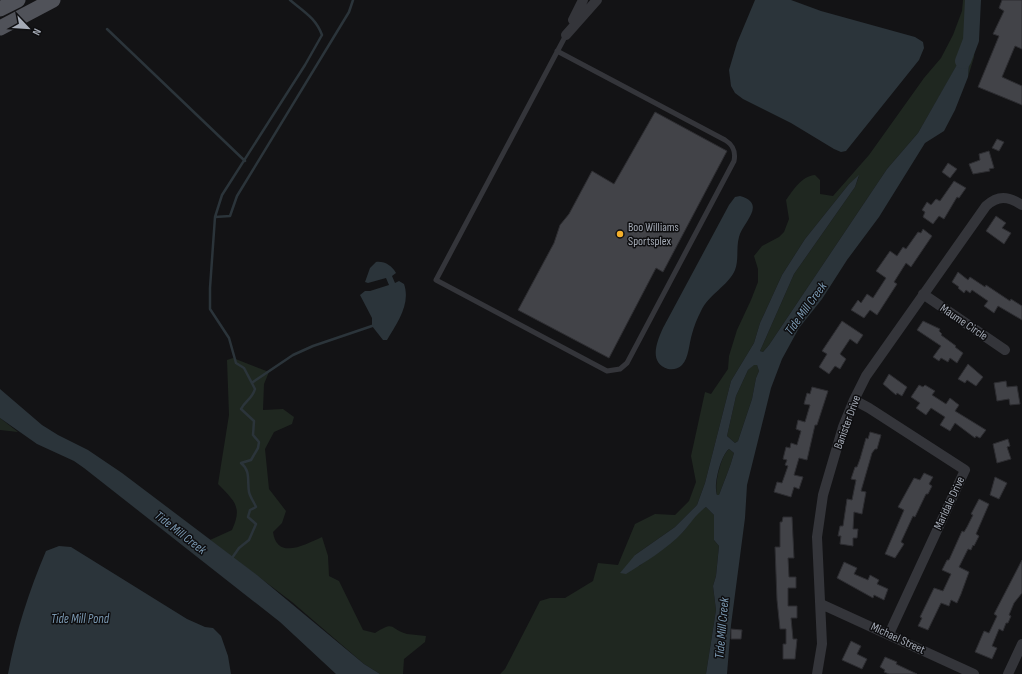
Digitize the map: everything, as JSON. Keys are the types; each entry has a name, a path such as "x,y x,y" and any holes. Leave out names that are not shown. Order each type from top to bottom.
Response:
{"main road":[{"path":"0,9 18,0"},
{"path":"0,28 53,0"}],"street":[{"path":"566,35 584,0"},
{"path":"566,35 596,0"},
{"name":"Banister Drive","path":"817,674 822,644 817,537 819,518 836,454 854,400 866,376 986,206 995,198 1004,198 1016,201 1022,205"},
{"name":"Maume Circle","path":"923,294 1005,350"},
{"name":"Marldale Drive","path":"854,400 869,408 964,470 889,634"},
{"name":"Michael Street","path":"821,604 974,674"},
{"path":"1008,674 1022,644"}],"lane":[{"path":"557,51 725,140 731,144 734,151 734,161 627,363 616,371 607,370 436,280 557,51 566,35"}],"shaded area":[{"path":"963,0 979,0 974,57 968,77 971,41 918,133 887,169 769,345 763,352 760,351 794,274 855,187 859,176 849,184 805,239 782,275 760,323 754,343 731,381 705,483 697,505 675,527 635,555 639,566 683,532 697,513 706,507 714,515 714,540 719,546 716,576 713,586 716,610 706,674 500,674 505,669 540,601 550,598 565,598 593,581 598,563 618,565 635,524 655,514 675,515 689,501 696,482 691,456 705,392 711,394 728,369 729,356 737,330 758,282 758,269 754,256 762,246 779,237 784,232 789,219 786,200 802,180 815,175 820,180 820,194 833,196 869,155 924,78 941,58 953,35 962,11"},
{"path":"233,358 269,372 264,384 263,410 283,409 294,417 292,424 274,432 265,449 269,489 286,511 282,523 273,532 276,541 280,546 293,548 322,537 328,556 329,576 339,581 363,630 375,633 390,626 407,634 426,636 425,642 404,659 403,674 380,674 364,664 292,602 210,540 232,530 237,515 235,504 218,484 229,415 227,360"},
{"path":"754,364 757,365 759,371 756,378 752,399 738,441 735,443 727,436 736,396 748,370"},
{"path":"0,418 18,432 0,430"},
{"path":"729,449 734,453 719,495 717,495 716,484 719,470 723,457"}],"water":[{"path":"755,0 791,0 821,11 915,37 923,42 924,48 919,60 846,151 841,152 834,149 791,123 743,99 735,93 731,86 729,70 737,43"},
{"path":"971,40 968,77 955,110 944,131 925,143 879,217 847,260 822,299 799,328 782,359 771,388 747,485 745,518 731,625 727,674 706,674 716,610 713,586 716,576 719,546 714,540 714,515 706,507 677,538 663,550 626,574 620,573 635,555 675,527 697,505 705,483 731,381 754,343 760,323 782,275 805,239 849,184 859,175 855,187 794,274 760,351 763,352 769,345 887,169 918,133","holes":["754,365 757,365 759,371 756,378 752,399 738,441 735,443 727,436 736,396 748,370","729,449 734,453 719,495 717,495 716,484 718,470 723,457"]},
{"path":"740,196 748,199 752,204 753,209 739,237 735,270 728,281 704,305 694,328 684,362 677,368 668,369 658,362 656,357 657,345 663,328 729,205 735,197"},
{"path":"376,262 388,264 396,273 392,276 395,283 399,281 404,284 406,291 406,299 402,313 387,340 383,340 372,326 372,318 360,295 365,291 370,291 389,285 386,278 368,283 365,282 370,268"},
{"path":"0,389 42,425 88,450 122,473 257,575 364,664 380,674 336,674 280,622 84,468 74,461 37,444 0,418"},
{"name":"Tide Mill Pond","path":"59,546 71,547 187,619 205,627 213,628 221,636 228,656 231,674 8,674 19,627 40,566 46,551"}],"building":[{"path":"1002,0 1022,0 1022,49 1015,46 1002,77 1022,86 1022,105 978,87 999,36 993,34 1004,11 999,8"},
{"name":"Boo Williams Sportsplex","path":"655,112 727,151 663,272 656,268 609,358 518,310 554,243 560,225 569,214 592,171 614,184"},
{"path":"997,139 1004,142 999,151 992,148"},
{"path":"989,151 994,168 989,169 990,171 973,174 969,164 980,160 979,154"},
{"path":"948,163 957,169 950,178 942,172"},
{"path":"954,181 966,188 959,198 957,197 944,219 939,216 933,224 923,217 925,212 922,210 927,202 931,205 936,199 940,201"},
{"path":"996,216 1006,223 1002,228 1011,233 1004,244 986,231"},
{"path":"923,229 932,236 911,267 906,263 894,282 897,284 877,315 870,310 864,318 851,310 858,300 861,303 867,294 873,298 886,278 876,271 890,251 897,256 903,247 906,249 918,232 921,233"},
{"path":"958,272 968,280 970,277 985,287 986,285 1010,301 1011,299 1022,306 1022,320 998,306 994,313 984,306 988,301 972,290 970,293 966,290 964,293 952,282"},
{"path":"842,321 863,335 857,344 850,339 840,354 846,359 840,369 835,366 829,374 819,367 827,354 822,351"},
{"path":"923,321 940,329 939,331 942,334 941,335 963,353 957,363 950,358 948,362 941,358 939,361 933,357 941,346 917,330"},
{"path":"968,364 983,377 976,386 967,380 965,383 958,379"},
{"path":"889,374 907,387 902,396 897,393 896,395 883,384"},
{"path":"1006,381 1007,387 1017,386 1020,404 1010,405 1009,399 997,401 994,383"},
{"path":"919,385 923,387 925,385 935,391 932,395 946,404 950,398 959,405 955,411 986,430 980,438 976,436 975,438 955,423 950,431 940,425 945,417 931,408 926,415 916,408 920,403 911,397"},
{"path":"812,387 828,391 817,425 815,425 807,460 799,458 794,475 803,477 799,489 794,487 791,497 774,492 777,482 782,483 788,466 785,465 787,460 783,459 786,447 790,448 791,443 797,445 801,431 796,429 798,420 805,422 810,405 804,404 807,393 810,394"},
{"path":"870,432 881,435 877,449 875,449 872,453 861,491 866,492 862,514 854,512 853,529 858,529 857,538 853,538 853,546 840,544 841,536 838,536 840,526 843,526 847,499 852,500 856,480 851,479 855,467 857,467 860,459 866,438 868,439"},
{"path":"1008,439 1010,446 1007,447 1011,459 997,463 993,444"},
{"path":"924,473 933,477 929,484 932,486 928,494 926,494 915,517 913,516 901,542 904,544 895,558 885,554 904,510 898,507 914,478 920,480"},
{"path":"995,477 1007,483 999,499 990,495"},
{"path":"979,499 989,504 976,534 979,536 971,550 968,549 959,567 969,572 957,603 951,600 949,606 941,603 928,630 918,626 922,618 920,617 934,588 943,591 951,574 942,570 947,560 949,560 962,531 964,532 967,527 973,515 971,514"},
{"path":"783,517 792,517 794,558 788,558 789,577 796,577 796,588 788,588 788,606 797,606 797,618 791,618 793,639 797,639 795,659 783,659 783,644 786,644 786,629 780,629 777,600 775,547 780,547 780,522 782,522"},
{"path":"1022,560 1022,593 1014,603 1009,615 1011,616 1003,631 999,629 992,646 997,648 992,659 975,652 984,631 989,633 997,616 994,614"},
{"path":"844,562 857,568 854,574 868,580 870,575 879,580 877,584 888,589 884,600 874,595 873,598 837,578"},
{"path":"731,629 742,630 741,639 731,639"},
{"path":"851,641 861,646 857,654 867,659 862,669 842,660"},
{"path":"885,657 897,662 896,664 917,674 889,674 884,672 885,670 880,667"}],"waterway":[{"path":"232,558 239,548 249,540 256,524 248,517 250,510 256,507 250,496 246,469 241,463 251,460 258,448 259,442 253,435 254,421 241,409 255,389 244,368 236,363 229,338 210,309 215,217 222,195 305,65 322,35 313,19 290,0"},
{"path":"215,217 230,216 237,196 349,12 353,0"},
{"name":"Tide Mill Creek","path":"963,61 971,40 973,0"},
{"path":"107,29 245,161"},
{"path":"253,382 293,355 313,346 372,326"}],"place":[{"name":"Boo Williams Sportsplex","path":"620,234"}]}
